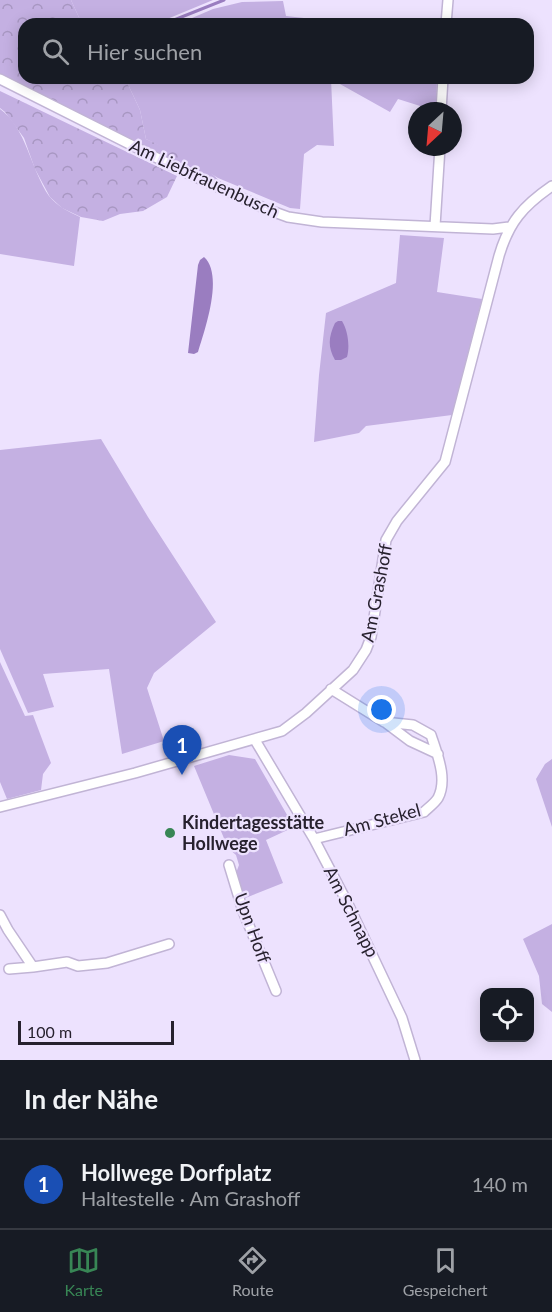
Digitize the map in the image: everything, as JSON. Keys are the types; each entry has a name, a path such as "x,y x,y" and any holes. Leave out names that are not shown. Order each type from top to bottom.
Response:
{"street":[{"path":"446,18 448,0"},
{"name":"Am Liebfrauenbusch","path":"0,79 163,161 288,218 322,222 493,229 509,226"},
{"path":"442,102 443,84"},
{"path":"435,226 439,156"},
{"path":"509,226 521,211 552,186"},
{"name":"Am Grashoff","path":"0,807 282,731 352,670 366,650 372,631 383,552 391,530 445,462 502,244 509,226"},
{"path":"493,229 502,244"},
{"name":"Am Stekel","path":"332,689 410,741 438,754"},
{"name":"Am Stekel","path":"314,839 424,812 437,800 442,786 438,754 431,735 422,728 405,723 384,722"},
{"name":"Am Schnapp","path":"255,740 314,839 380,968 402,1018 415,1060"},
{"name":"Upn Hoff","path":"229,865 243,911 276,991"},
{"path":"0,915 33,967"},
{"path":"9,969 67,962 78,966 107,963 169,944"}],"green space":[{"path":"0,0 71,0 79,18 18,18 18,83 0,74"},
{"path":"71,0 213,0 170,18 79,18"},
{"path":"283,1 286,16 304,18 192,18 213,9 242,2"},
{"path":"20,84 128,84 140,110 146,139 197,164 222,184"},
{"path":"128,84 331,84 334,146 317,145 304,154 300,209 290,208 218,178 146,139 140,110"},
{"path":"340,84 437,84 436,102 408,102 398,99 390,112"},
{"path":"0,91 177,176 167,197 143,211 120,214 103,221 81,217 62,208 50,197 35,169 24,138 0,108"},
{"path":"0,109 16,127 49,196 59,206 80,217 74,266 0,254"},
{"path":"400,235 444,238 437,292 482,299 452,415 366,426 359,433 314,442 326,313 396,283"},
{"path":"101,439 216,622 154,673 147,688 164,741 122,754 109,669 43,674 54,707 28,713 0,649 0,450"},
{"path":"0,662 25,716 33,715 51,763 43,774 41,790 7,799 0,782"},
{"path":"229,755 255,759 294,827 266,840 283,883 243,899 236,873 239,865 236,855 228,848 194,766"},
{"path":"552,759 552,827 536,779 545,764"},
{"path":"552,924 552,1012 542,1004 539,976 523,939"}],"shaded area":[{"path":"204,257 210,265 213,289 205,330 198,352 194,354 188,353 198,265"},
{"path":"338,321 342,321 346,329 348,348 347,357 335,360 330,337"}],"waterway":[{"path":"179,18 224,0"}],"place":[{"name":"Hollwege Dorfplatz","path":"182,775"},
{"name":"Kindertagesstätte Hollwege","path":"170,833"}]}
